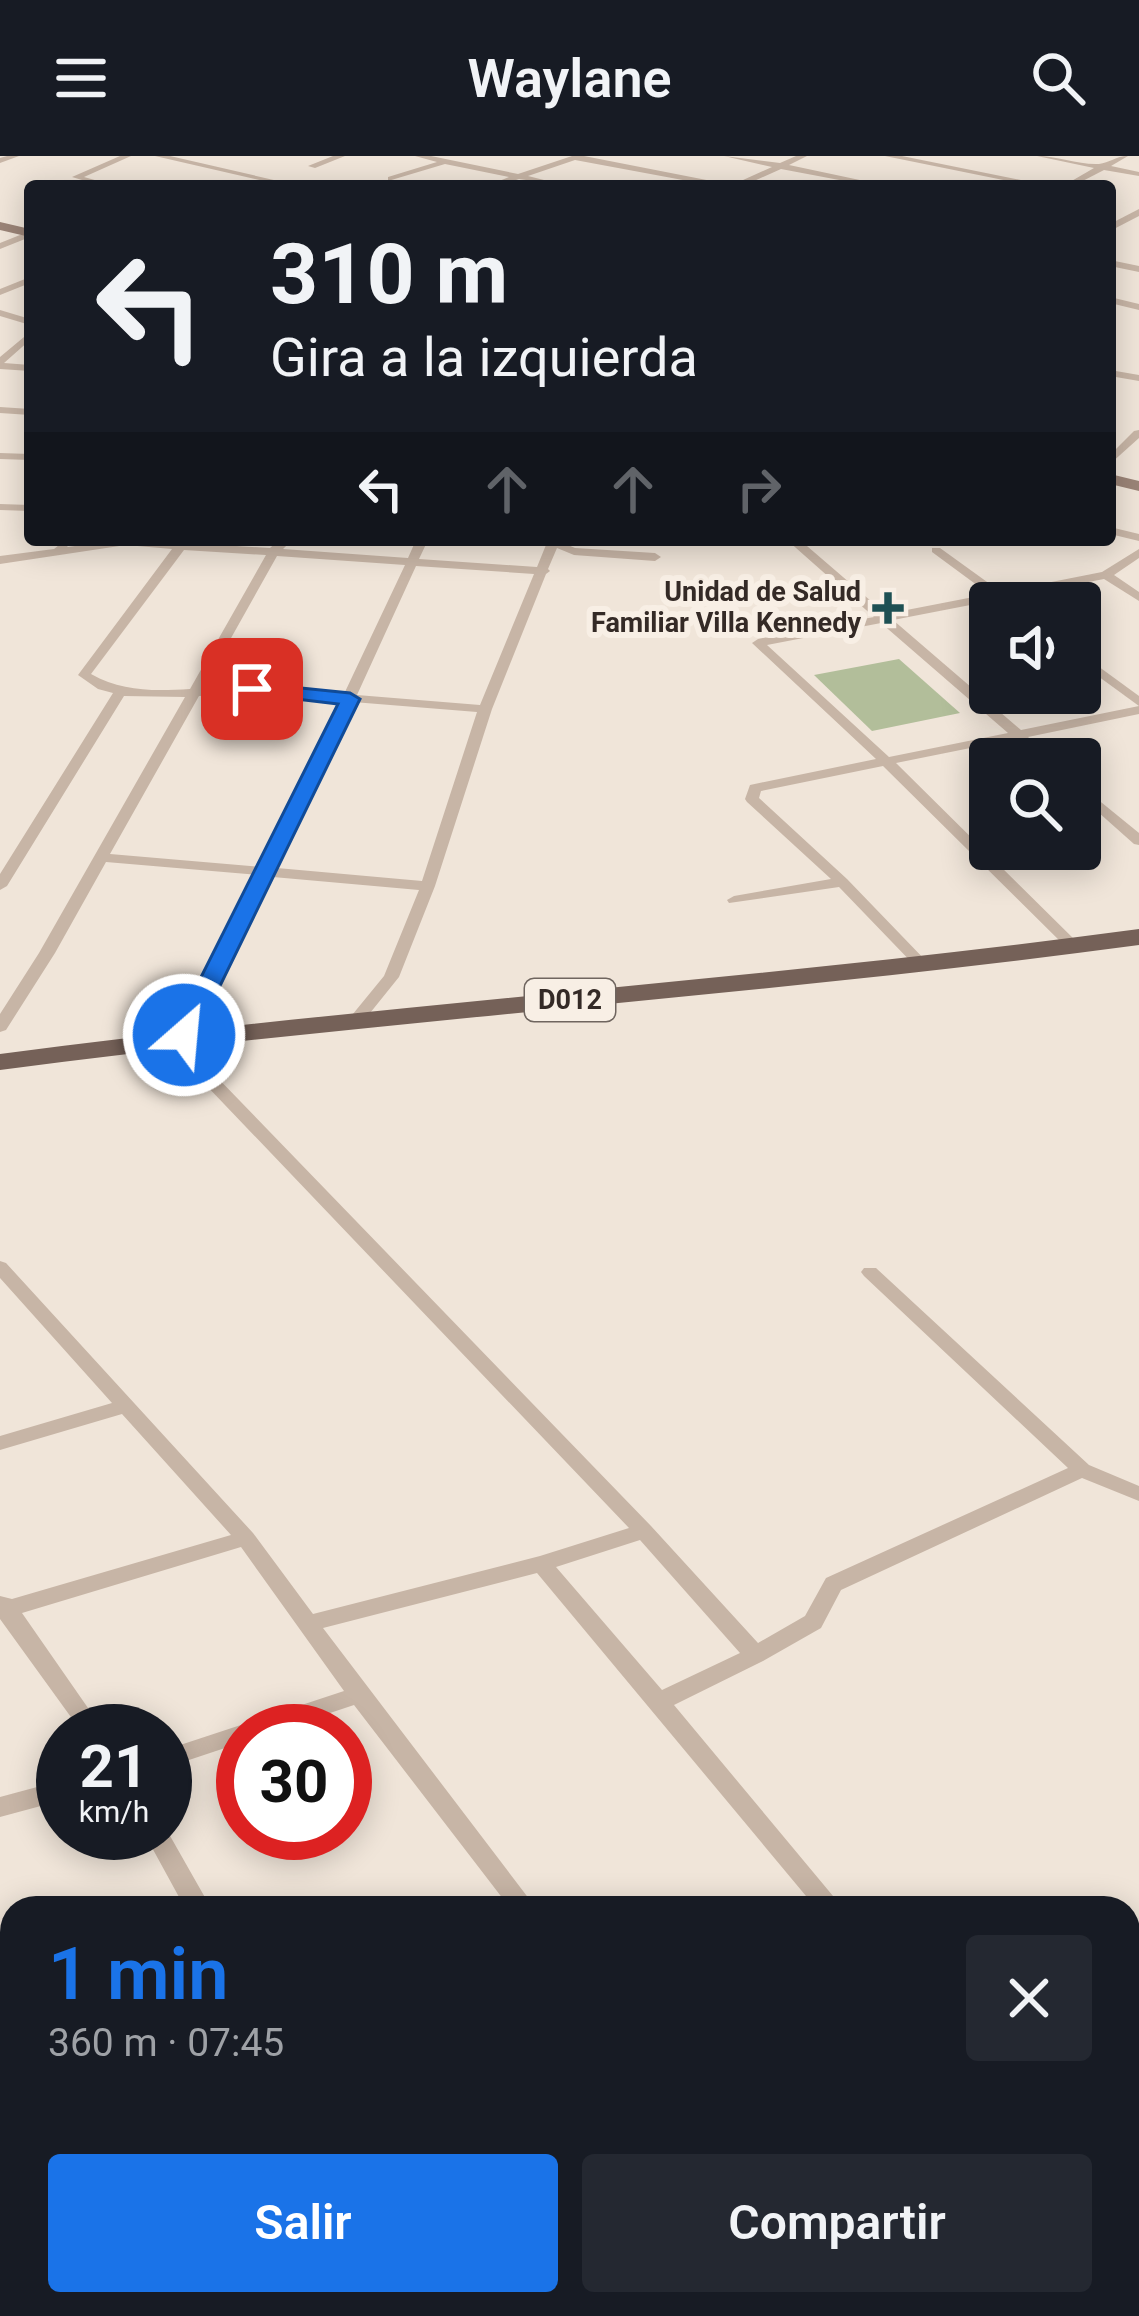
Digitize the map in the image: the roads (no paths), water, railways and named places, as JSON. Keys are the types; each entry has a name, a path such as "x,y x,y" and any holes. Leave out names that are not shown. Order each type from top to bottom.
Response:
{"main road":[{"name":"D012","path":"0,1062 177,1037 922,966 1139,938"}],"street":[{"path":"0,161 15,156"},
{"path":"88,180 76,177 128,156"},
{"path":"159,156 269,180"},
{"path":"312,166 340,156"},
{"path":"419,156 535,180"},
{"path":"728,156 853,180"},
{"path":"747,180 803,156"},
{"path":"889,156 1018,180"},
{"path":"1041,156 1139,174"},
{"path":"1078,180 1124,156"},
{"path":"510,180 578,157 700,180"},
{"path":"94,159 108,162"},
{"path":"391,179 447,162"},
{"path":"1116,230 1124,232"},
{"path":"0,364 24,336"},
{"path":"1116,455 1138,433"},
{"path":"0,560 63,546"},
{"path":"181,546 85,675 121,690 191,694 252,689 485,709"},
{"path":"0,1027 280,546 544,571"},
{"path":"419,546 268,873 177,1037 644,1531 755,1655"},
{"path":"356,1020 391,977 428,886 485,709 552,546"},
{"path":"562,546 574,551 655,556"},
{"path":"804,546 1022,738"},
{"path":"936,550 980,582"},
{"path":"1074,582 1106,575 1139,553"},
{"path":"1106,575 1139,597"},
{"path":"969,603 758,643 1075,947"},
{"path":"1101,674 1139,706"},
{"path":"0,886 121,690"},
{"path":"922,966 842,882 760,808 752,799 755,788 1139,706"},
{"path":"1101,808 1139,841"},
{"path":"100,857 428,886"},
{"path":"734,900 842,882"},
{"path":"0,1267 247,1538 359,1694 515,1896"},
{"path":"870,1272 1082,1470 1139,1494"},
{"path":"0,1443 123,1407"},
{"path":"659,1702 813,1622 832,1584 1082,1470"},
{"path":"307,1624 542,1564 644,1531"},
{"path":"73,1704 2,1607 247,1538"},
{"path":"542,1564 822,1896"},
{"path":"329,1704 359,1694"},
{"path":"0,1807 36,1797"},
{"path":"171,1860 191,1896"}],"place":[{"name":"Unidad de Salud Familiar Villa Kennedy","path":"888,608"}]}
